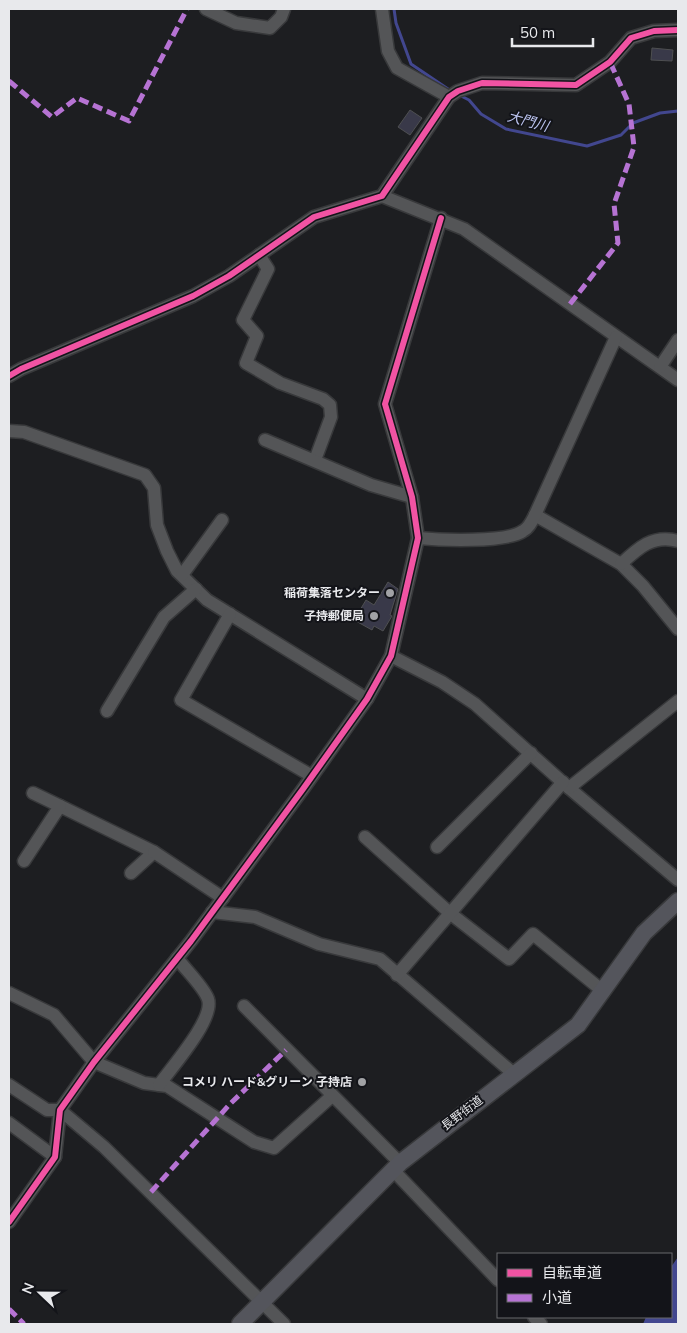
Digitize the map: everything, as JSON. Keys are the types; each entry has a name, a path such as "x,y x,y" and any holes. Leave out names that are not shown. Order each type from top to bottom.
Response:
{"main road":[{"name":"長野街道","path":"240,1324 397,1167 578,1025 604,992 644,933 678,900"}],"street":[{"path":"206,9 236,23 270,28 281,17 284,9"},
{"path":"382,9 388,51 396,68 452,95"},
{"path":"382,196 452,95 482,84 576,85 610,62 631,38 654,31 678,30"},
{"path":"9,376 21,369 193,296 229,276 314,217 382,196 441,218 488,245 678,380"},
{"path":"9,1222 55,1157 60,1110 94,1062 223,898 367,699 392,656 418,538 412,497 402,458 387,414 386,404 441,218"},
{"path":"259,255 268,269 243,320 257,336 246,363 280,383 323,399 330,405 331,416 315,460"},
{"path":"418,538 460,540 506,537 525,531 535,516 616,337"},
{"path":"660,367 678,340"},
{"path":"9,431 24,432 145,475 154,488 158,525 167,552 182,575 207,600 367,699"},
{"path":"265,440 371,485 412,497"},
{"path":"535,516 621,564 643,586 678,629"},
{"path":"182,575 222,520"},
{"path":"621,564 645,543 658,539 678,541"},
{"path":"107,711 164,617 196,589"},
{"path":"230,614 181,700 312,776"},
{"path":"392,656 442,682 475,704 566,785 678,880"},
{"path":"397,975 566,785 678,701"},
{"path":"437,847 531,753"},
{"path":"33,792 154,852 223,898"},
{"path":"24,861 60,806"},
{"path":"364,837 451,914 509,959 533,934 604,992"},
{"path":"131,874 154,852"},
{"path":"212,912 255,917 319,944 380,960 514,1074"},
{"path":"159,1085 196,1034 209,1007 208,998 177,958"},
{"path":"9,993 54,1015 94,1062 144,1083 167,1086 184,1095 254,1142 274,1148 332,1096"},
{"path":"244,1006 332,1096 497,1279"},
{"path":"9,1085 48,1110 60,1110 104,1146 284,1324"},
{"path":"9,1123 55,1157"}],"shaded area":[{"path":"678,1257 678,1324 643,1324 646,1318 672,1318 672,1266"}],"building":[{"path":"652,48 673,50 672,61 651,60"},
{"path":"410,110 422,118 410,135 398,127"},
{"path":"388,582 398,589 390,615 392,616 383,631 374,626 372,630 354,620 366,600 374,605"}],"waterway":[{"name":"大門川","path":"394,9 396,23 411,64 451,91"},
{"name":"大門川","path":"459,95 469,100 481,114 506,129 587,146 621,135 633,123 660,113 678,111"}],"marked path":[{"path":"9,81 52,117 77,98 129,121 187,9"},
{"path":"570,304 618,243 614,204 634,147 629,104 610,62"},
{"path":"151,1192 230,1104 286,1050"},
{"path":"9,1309 24,1324"}],"cycle path":[{"path":"9,376 21,369 193,296 229,276 314,217 382,196 449,97 458,91 482,83 576,85 610,62 631,38 654,31 678,30"},
{"path":"9,1222 55,1157 60,1110 94,1062 191,941 303,789 367,699 391,656 418,538 412,497 385,404 441,218"}],"place":[{"name":"稲荷集落センター","path":"390,593"},
{"name":"子持郵便局","path":"374,616"},
{"name":"コメリ ハード&グリーン 子持店","path":"362,1082"}]}
